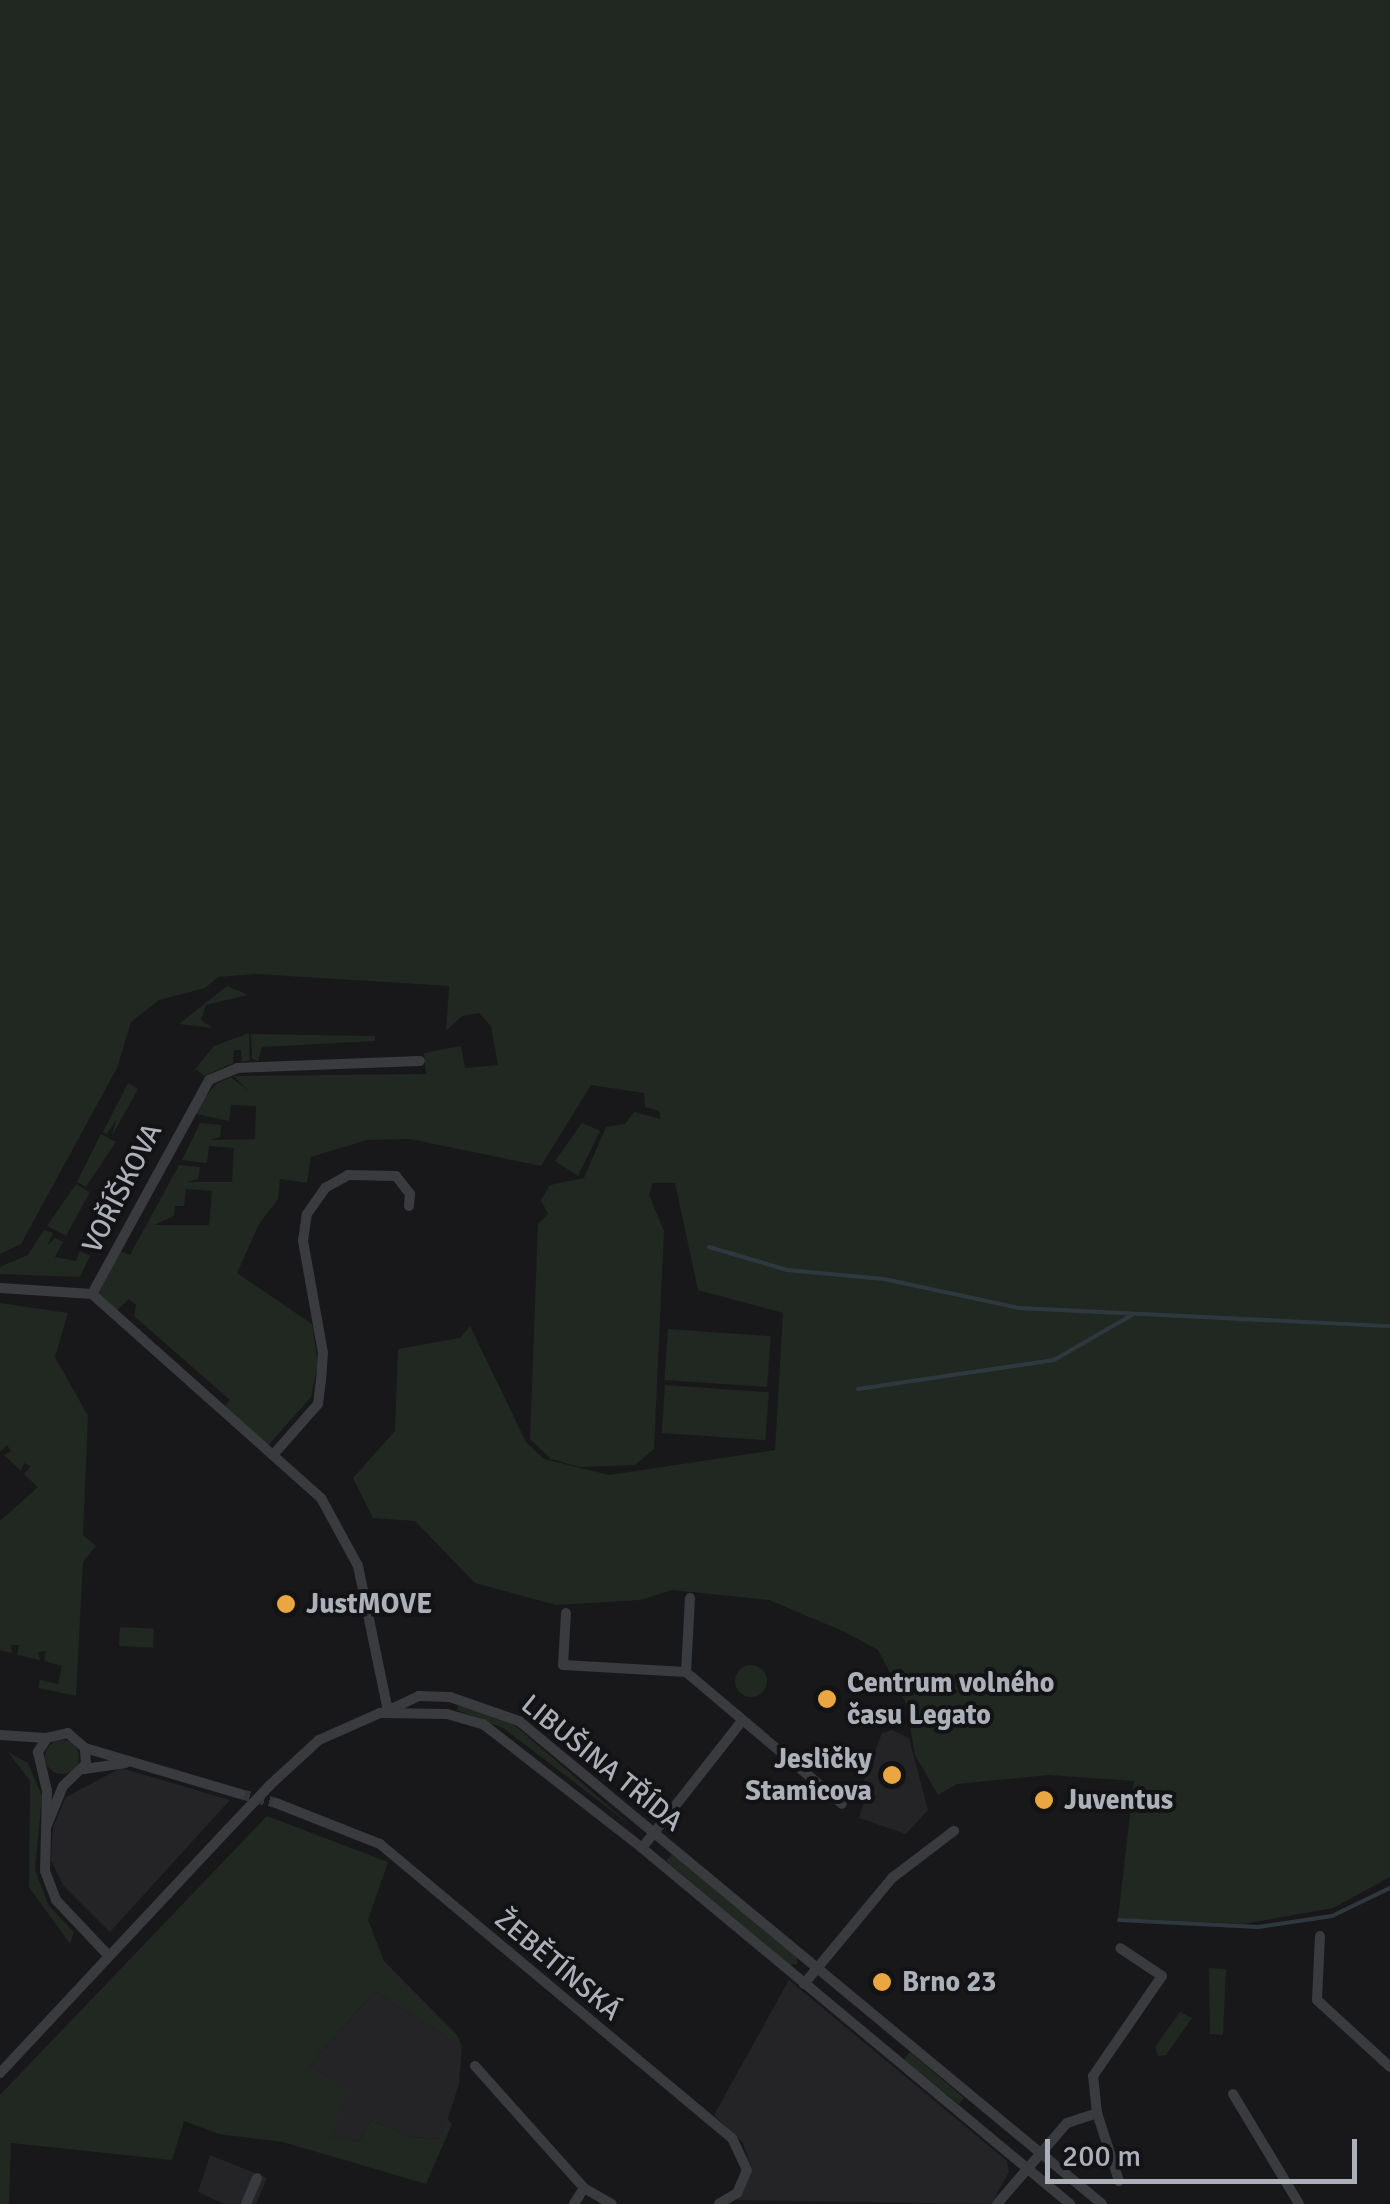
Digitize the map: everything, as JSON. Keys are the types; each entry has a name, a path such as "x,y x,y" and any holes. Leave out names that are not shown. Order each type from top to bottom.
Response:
{"street":[{"name":"VOŘÍŠKOVA","path":"388,1711 358,1566 344,1533 320,1498 92,1294 209,1080 237,1068 420,1061"},
{"path":"273,1455 318,1404 322,1381 319,1319 302,1241 308,1214 325,1188 348,1175 396,1176 410,1194 409,1206"},
{"path":"0,1288 92,1294"},
{"path":"686,1672 690,1598"},
{"path":"566,1613 563,1665 686,1672 842,1804"},
{"name":"LIBUŠINA TŘÍDA","path":"388,1711 426,1696 468,1699 506,1712 1102,2204"},
{"path":"0,2074 270,1785 318,1740 388,1711"},
{"name":"LIBUŠINA TŘÍDA","path":"388,1711 447,1714 482,1724 642,1848 1070,2204"},
{"path":"642,1848 742,1721"},
{"path":"0,1735 19,1739 68,1733 85,1748 240,1794"},
{"path":"37,1756 46,1738"},
{"path":"19,1739 37,1756 44,1774 47,1825 43,1858 51,1890 110,1956"},
{"path":"84,1769 85,1748"},
{"path":"47,1825 68,1781 84,1769 132,1763"},
{"path":"44,1774 68,1781"},
{"name":"ŽEBĚTÍNSKÁ","path":"276,1802 380,1844 732,2138 747,2170 736,2194 719,2204"},
{"path":"804,1984 892,1878 954,1831"},
{"path":"1320,1936 1317,2000 1390,2067"},
{"path":"1119,2181 1097,2113 1093,2076 1099,2062 1162,1976 1120,1948"},
{"path":"475,2066 584,2188 612,2204"},
{"path":"1234,2094 1299,2204"},
{"path":"996,2204 1066,2123 1097,2113"},
{"path":"246,2204 257,2178"},
{"path":"574,2204 584,2188"}],"shaded area":[{"path":"0,0 1390,0 1390,1877 1333,1908 1244,1924 1118,1918 1134,1781 1049,1775 957,1784 938,1795 915,1755 906,1703 878,1650 845,1632 769,1600 672,1590 640,1600 556,1605 475,1583 415,1521 373,1518 353,1478 395,1431 398,1349 460,1338 470,1326 526,1442 544,1459 609,1475 775,1450 783,1313 698,1290 675,1183 653,1183 649,1195 664,1231 654,1449 635,1465 581,1467 551,1459 530,1439 538,1224 548,1214 541,1200 550,1185 584,1178 606,1127 625,1124 634,1112 661,1119 659,1111 645,1107 644,1093 591,1085 541,1166 410,1139 367,1140 311,1157 307,1183 280,1179 278,1199 259,1224 237,1273 312,1324 318,1363 311,1397 265,1449 222,1410 230,1400 134,1316 136,1305 129,1299 114,1313 92,1294 116,1249 130,1255 179,1165 200,1167 198,1179 187,1182 232,1182 234,1148 209,1146 207,1163 182,1160 200,1123 221,1125 220,1137 210,1140 255,1139 256,1106 231,1105 229,1121 192,1113 216,1084 231,1077 250,1092 233,1076 426,1074 424,1053 461,1046 465,1068 498,1065 491,1026 479,1013 462,1016 446,1031 449,986 256,974 218,977 205,988 159,1000 131,1022 117,1068 21,1244 0,1254","holes":["186,1189 212,1191 209,1225 154,1225 174,1216 175,1206 184,1206"]},
{"path":"227,986 248,995 206,1005 201,1020 213,1028 179,1024"},
{"path":"249,1033 250,1060 242,1062 241,1050 234,1050 233,1063 204,1076 196,1069 188,1078 214,1046"},
{"path":"251,1034 375,1036 375,1041 262,1047 258,1061 252,1059"},
{"path":"128,1083 138,1089 112,1136 116,1120 107,1134 103,1132"},
{"path":"582,1123 600,1131 578,1176 555,1161"},
{"path":"101,1134 116,1142 86,1187 77,1182"},
{"path":"76,1184 90,1192 66,1236 47,1226"},
{"path":"44,1230 53,1233 47,1246 55,1238 63,1242 55,1257 76,1261 80,1251 90,1256 80,1277 0,1274 0,1267 28,1255"},
{"path":"0,1303 68,1313 55,1357 88,1416 83,1535 96,1546 83,1562 76,1696 38,1688 40,1680 58,1684 62,1666 44,1661 46,1651 38,1652 40,1660 17,1655 19,1645 11,1645 12,1653 0,1650 0,1521 38,1487 24,1474 31,1466 24,1463 21,1471 4,1455 11,1451 7,1445 0,1452"},
{"path":"668,1329 771,1336 767,1387 664,1380"},
{"path":"665,1385 769,1392 765,1440 662,1433"},
{"path":"120,1627 154,1629 153,1648 119,1646"},
{"path":"751,1665 762,1670 767,1681 762,1692 751,1697 740,1692 735,1681 740,1670"},
{"path":"459,1703 511,1722 633,1827 503,1728 457,1710"},
{"name":"Jesličky Stamicova","path":"892,1730 909,1738 928,1810 906,1834 859,1818 865,1799 858,1796 882,1733"},
{"path":"62,1740 74,1745 79,1757 74,1769 62,1774 50,1769 45,1757 50,1745"},
{"path":"8,1752 28,1763 42,1796 35,1870 49,1906 74,1932 70,1944 29,1887 30,1781"},
{"path":"121,1768 230,1800 110,1932 63,1885 51,1860 53,1827 66,1797"},
{"path":"267,1816 388,1862 368,1920 384,1961 457,2035 462,2047 375,1991 310,2065 348,2091 330,2137 359,2142 371,2120 409,2137 440,2139 447,2119 452,2124 426,2184 283,2142 219,2134 184,2121 172,2160 11,2143 9,2204 0,2204 0,2095"},
{"path":"672,1854 797,1957 797,1964 790,1965 666,1861"},
{"path":"1209,1968 1226,1969 1223,2035 1210,2034"},
{"path":"789,1980 1007,2161 1009,2172 991,2204 738,2200 752,2169 743,2143 714,2115"},
{"path":"375,1991 462,2047 459,2084 441,2139 409,2137 371,2120 359,2142 329,2137 347,2091 310,2065"},
{"path":"1180,2012 1192,2018 1166,2055 1158,2056 1155,2047"},
{"path":"910,2052 964,2098 959,2104 904,2060"},
{"path":"210,2155 267,2178 256,2204 224,2204 198,2192"}],"waterway":[{"path":"709,1247 787,1270 884,1279 1019,1308 1390,1326"},
{"path":"858,1389 1054,1360 1132,1315"},
{"path":"1119,1920 1258,1927 1332,1916 1390,1888"}],"tunnel":[{"path":"240,1794 276,1803"}],"place":[{"name":"JustMOVE","path":"286,1604"},
{"name":"Centrum volného času Legato","path":"827,1699"},
{"name":"Jesličky Stamicova","path":"892,1775"},
{"name":"Juventus","path":"1044,1800"},
{"name":"Brno 23","path":"882,1982"}]}
